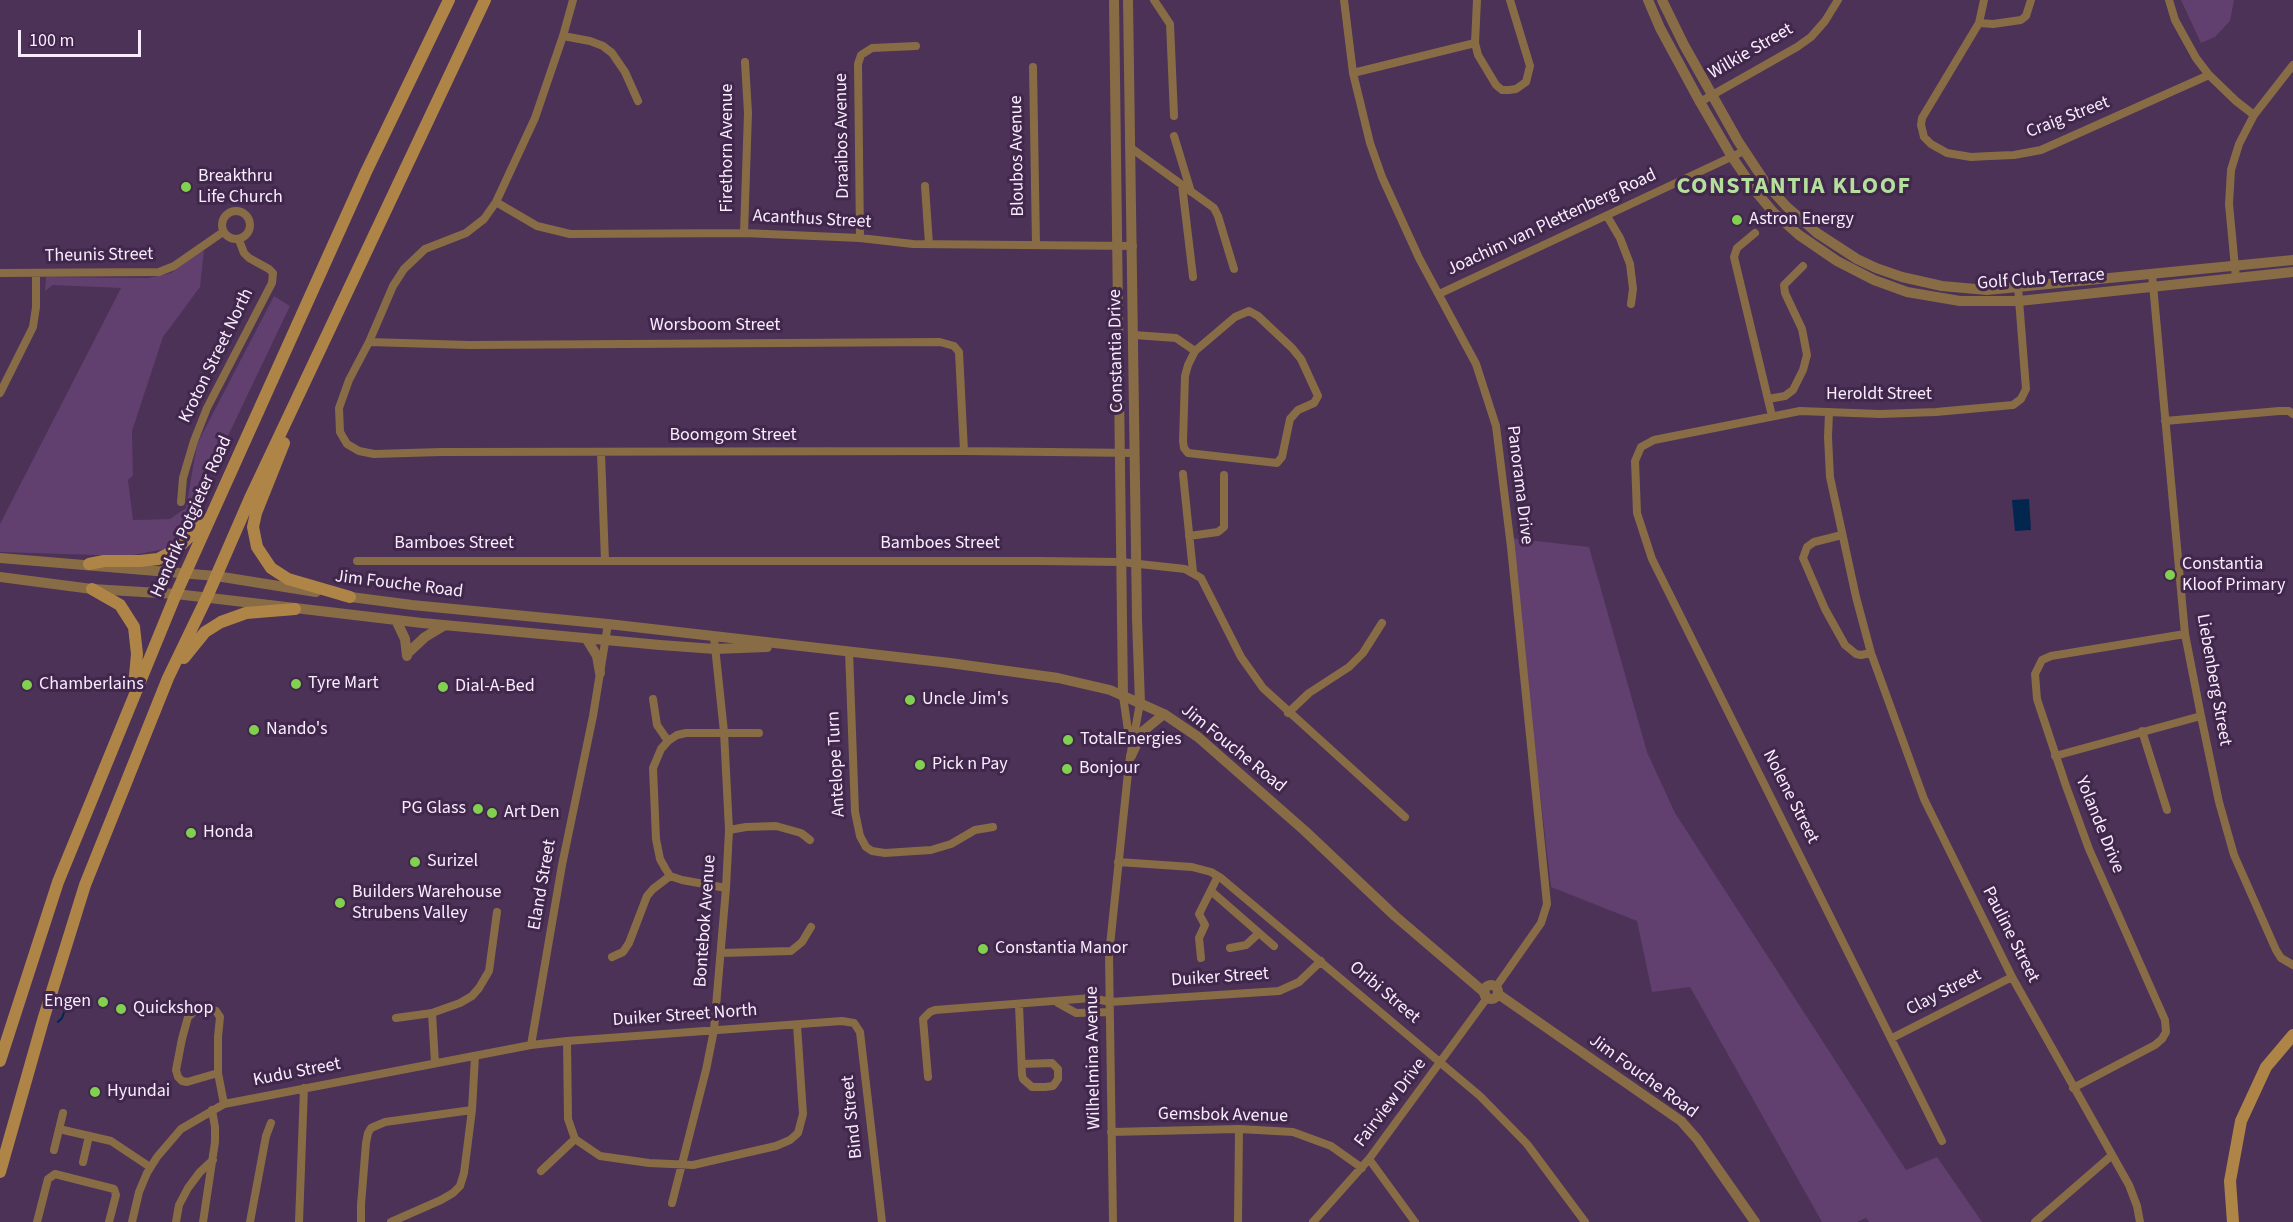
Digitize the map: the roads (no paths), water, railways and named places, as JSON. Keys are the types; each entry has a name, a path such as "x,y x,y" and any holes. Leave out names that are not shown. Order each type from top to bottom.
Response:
{"main road":[{"name":"Hendrik Potgieter Road","path":"0,1061 58,882 176,594 366,172 449,0"},
{"path":"0,1172 85,885 168,678 207,597 250,496 485,0"},
{"path":"318,353 312,378 265,488 253,527 257,547 266,562 280,574 304,584 350,597"},
{"path":"89,564 104,561 140,561 167,555 188,539 215,510"},
{"path":"92,589 120,604 134,627 137,654 132,702"},
{"path":"168,678 205,632 221,622 246,613 295,609"},
{"path":"2235,1222 2230,1181 2241,1121 2266,1067 2293,1035"},
{"path":"2235,1222 2237,1175 2244,1134 2265,1084 2277,1064 2293,1045"}],"street":[{"path":"369,342 393,286 404,269 425,249 466,234 484,219 496,202 535,118 573,0"},
{"name":"Constantia Drive","path":"1114,0 1124,696"},
{"name":"Constantia Drive","path":"1128,0 1140,702"},
{"path":"1154,0 1170,24 1174,116"},
{"name":"Panorama Drive","path":"1344,0 1353,73 1370,143 1382,177 1419,258 1476,364 1496,426 1511,547 1547,904 1541,923 1491,993"},
{"path":"1477,0 1475,43 1485,69 1502,90 1516,89 1526,82 1530,66 1510,0"},
{"name":"Golf Club Terrace","path":"1648,0 1664,36 1700,102 1732,157 1757,193 1773,212 1799,236 1837,261 1874,280 1915,293 1960,301 2019,301 2293,272"},
{"name":"Golf Club Terrace","path":"1662,0 1684,45 1744,151 1767,185 1787,207 1817,233 1857,259 1902,277 1942,286 1987,290 2293,260"},
{"name":"Wilkie Street","path":"1700,102 1770,64 1811,37 1825,21 1838,0"},
{"name":"Craig Street","path":"1984,0 1979,23 1922,118 1924,137 1930,144 1947,153 1971,157 2041,150 2068,140 2209,75"},
{"path":"1979,23 1993,24 2021,20 2026,16 2031,0"},
{"path":"2169,0 2175,20 2196,58 2209,75 2254,116"},
{"path":"563,36 590,41 603,46 612,53 625,72 638,101"},
{"path":"1353,73 1475,43"},
{"name":"Draaibos Avenue","path":"860,238 858,64 861,55 872,48 916,46"},
{"name":"Firethorn Avenue","path":"744,233 748,113 745,62"},
{"path":"2236,278 2229,204 2231,170 2239,144 2254,116 2293,65"},
{"name":"Bloubos Avenue","path":"1033,67 1036,245"},
{"path":"1174,136 1191,192"},
{"path":"1131,148 1216,212 1234,269"},
{"name":"Joachim van Plettenberg Road","path":"1438,294 1744,151"},
{"path":"1182,185 1193,277"},
{"path":"925,186 929,244"},
{"name":"Acanthus Street","path":"496,202 537,226 570,234 744,233 860,238 913,244 1133,246"},
{"path":"233,211 242,212 248,218 250,227 247,235 239,240 230,239 223,232 222,223 225,216 233,211"},
{"path":"1606,216 1620,238 1630,264 1633,289 1631,304"},
{"name":"Theunis Street","path":"0,273 159,272 174,266 214,236 223,232"},
{"path":"1755,233 1737,248 1734,257 1772,416"},
{"name":"Kroton Street North","path":"181,502 183,478 207,408 273,277 269,268 244,253 239,240"},
{"path":"1768,399 1785,396 1793,390 1803,370 1807,355 1802,329 1785,293 1784,285 1803,266"},
{"path":"0,393 33,327 36,307 36,273"},
{"name":"Liebenberg Street","path":"2152,274 2185,634 2201,716 2219,802 2234,855 2273,944 2281,958 2293,965"},
{"name":"Heroldt Street","path":"1635,461 1641,447 1654,440 1800,411 1880,414 1936,412 2008,406 2017,402 2026,389 2018,287"},
{"path":"1249,311 1254,312 1300,359 1318,396 1314,403 1298,410 1290,419 1282,457 1277,463 1195,456 1184,448 1185,376 1195,351 1235,317 1249,311"},
{"path":"1134,335 1176,338 1195,351"},
{"name":"Boomgom Street","path":"369,342 349,380 339,408 340,432 347,444 359,451 374,454 963,451 1135,453"},
{"name":"Worsboom Street","path":"369,342 469,345 939,342 954,346 959,352 963,451"},
{"path":"2165,421 2279,411 2289,411 2293,414"},
{"name":"Pauline Street","path":"1829,412 1830,477 1856,597 1871,653 1924,799 2012,977 2134,1195 2140,1222"},
{"path":"601,453 605,561"},
{"name":"Nolene Street","path":"1635,461 1636,513 1652,559 1942,1141"},
{"path":"1183,474 1193,572 1201,578 1241,657 1263,688 1288,713 1405,817"},
{"path":"1189,536 1218,532 1224,527 1224,475"},
{"path":"1842,535 1814,542 1807,547 1803,558 1825,609 1845,645 1856,654 1871,653"},
{"name":"Jim Fouche Road","path":"0,558 216,576 412,605 609,624 714,643"},
{"name":"Bamboes Street","path":"357,561 1121,562 1185,569 1193,572"},
{"name":"Jim Fouche Road","path":"0,578 92,589 207,597 396,620 605,640 794,646 849,651 1058,678 1089,684 1124,696 1164,714 1224,758 1395,916 1455,967 1681,1121 1697,1139 1755,1222"},
{"path":"396,620 405,639 408,653 425,636 446,625"},
{"path":"1288,713 1309,693 1349,668 1369,645 1382,622"},
{"name":"Eland Street","path":"531,1046 562,866 609,624"},
{"name":"Yolande Drive","path":"2073,1088 2155,1045 2166,1032 2164,1020 2089,849 2037,699 2035,674 2042,660 2051,656 2185,634"},
{"path":"586,638 597,656 600,673"},
{"name":"Bontebok Avenue","path":"672,1203 714,1030 726,888 729,830 724,732 714,643"},
{"name":"Antelope Turn","path":"849,651 855,812 858,830 866,847 885,854 931,850 951,844 975,830 993,827"},
{"name":"Wilhelmina Avenue","path":"1124,696 1131,753"},
{"path":"653,699 657,725 668,741"},
{"name":"Wilhelmina Avenue","path":"1113,1222 1109,955 1131,753 1140,702"},
{"path":"1131,753 1142,732 1164,714"},
{"path":"2055,756 2201,716"},
{"path":"2142,731 2167,810"},
{"path":"726,888 693,883 670,876 660,859 656,839 652,780 655,760 668,741 686,734 759,733"},
{"path":"729,830 777,826 801,833 810,840"},
{"name":"Oribi Street","path":"1118,862 1192,867 1212,872 1218,876 1480,1096 1527,1144 1585,1222"},
{"path":"612,957 623,952 647,896 670,876"},
{"path":"1201,958 1200,938 1205,925 1198,914 1218,876"},
{"path":"1211,891 1274,946"},
{"path":"396,1018 432,1013 472,996 489,971 497,912"},
{"path":"721,953 791,951 802,942 811,927"},
{"path":"1230,948 1246,945 1259,933"},
{"name":"Duiker Street","path":"928,1077 923,1019 930,1012 1095,998 1110,1002 1279,991 1299,982 1321,961"},
{"name":"Clay Street","path":"1892,1038 2012,977"},
{"name":"Fairview Drive","path":"1313,1222 1370,1159 1491,993"},
{"path":"1055,1002 1079,1014 1110,1012"},
{"path":"1019,1005 1022,1064 1023,1079 1032,1087 1053,1086 1058,1079 1058,1068 1052,1063 1022,1064"},
{"path":"218,1073 187,1082 178,1077 177,1061 182,1039 188,1017 195,1011 211,1009 216,1011 220,1017 218,1073 224,1104"},
{"path":"432,1013 435,1063"},
{"name":"Duiker Street North","path":"531,1046 567,1041 842,1020"},
{"name":"Bind Street","path":"842,1020 854,1023 860,1032 882,1222"},
{"path":"567,1041 568,1119 575,1139 600,1156 649,1163 706,1164 790,1140 798,1133 803,1114 797,1025"},
{"name":"Kudu Street","path":"132,1222 139,1192 150,1167 181,1129 224,1104 531,1046"},
{"path":"391,1222 441,1200 453,1193 460,1185 464,1173 472,1110 475,1056"},
{"path":"299,1222 304,1088"},
{"path":"203,1222 213,1160 215,1127 212,1110"},
{"path":"361,1222 366,1143 371,1128 385,1122 472,1110"},
{"path":"54,1150 63,1113"},
{"path":"250,1222 265,1142 271,1123"},
{"path":"59,1128 111,1141 150,1167"},
{"path":"1238,1222 1239,1130"},
{"name":"Gemsbok Avenue","path":"1111,1131 1293,1132 1331,1146 1362,1168"},
{"path":"82,1162 89,1136"},
{"path":"541,1171 575,1139"},
{"path":"2035,1222 2111,1156"},
{"path":"1370,1159 1415,1222"},
{"path":"176,1222 179,1205 185,1193 200,1172 213,1160"},
{"path":"38,1222 48,1179 55,1174 114,1189 116,1195 109,1222"}],"water":[{"path":"2029,499 2031,530 2015,531 2012,500"}],"waterway":[{"path":"58,1022 68,1002"}],"place":[{"name":"Breakthru Life Church","path":"186,187"},
{"name":"Astron Energy","path":"1737,220"},
{"name":"Constantia Kloof Primary","path":"2170,575"},
{"name":"Tyre Mart","path":"296,684"},
{"name":"Chamberlains","path":"27,685"},
{"name":"Dial-A-Bed","path":"443,687"},
{"name":"Uncle Jim's","path":"910,700"},
{"name":"Nando's","path":"254,730"},
{"name":"TotalEnergies","path":"1068,740"},
{"name":"Pick n Pay","path":"920,765"},
{"name":"Bonjour","path":"1067,769"},
{"name":"PG Glass","path":"478,809"},
{"name":"Art Den","path":"492,813"},
{"name":"Honda","path":"191,833"},
{"name":"Surizel","path":"415,862"},
{"name":"Builders Warehouse Strubens Valley","path":"340,903"},
{"name":"Constantia Manor","path":"983,949"},
{"name":"Engen","path":"103,1002"},
{"name":"Quickshop","path":"121,1009"},
{"name":"Hyundai","path":"95,1092"}],"district":[{"name":"CONSTANTIA KLOOF","path":"1794,188"}]}
